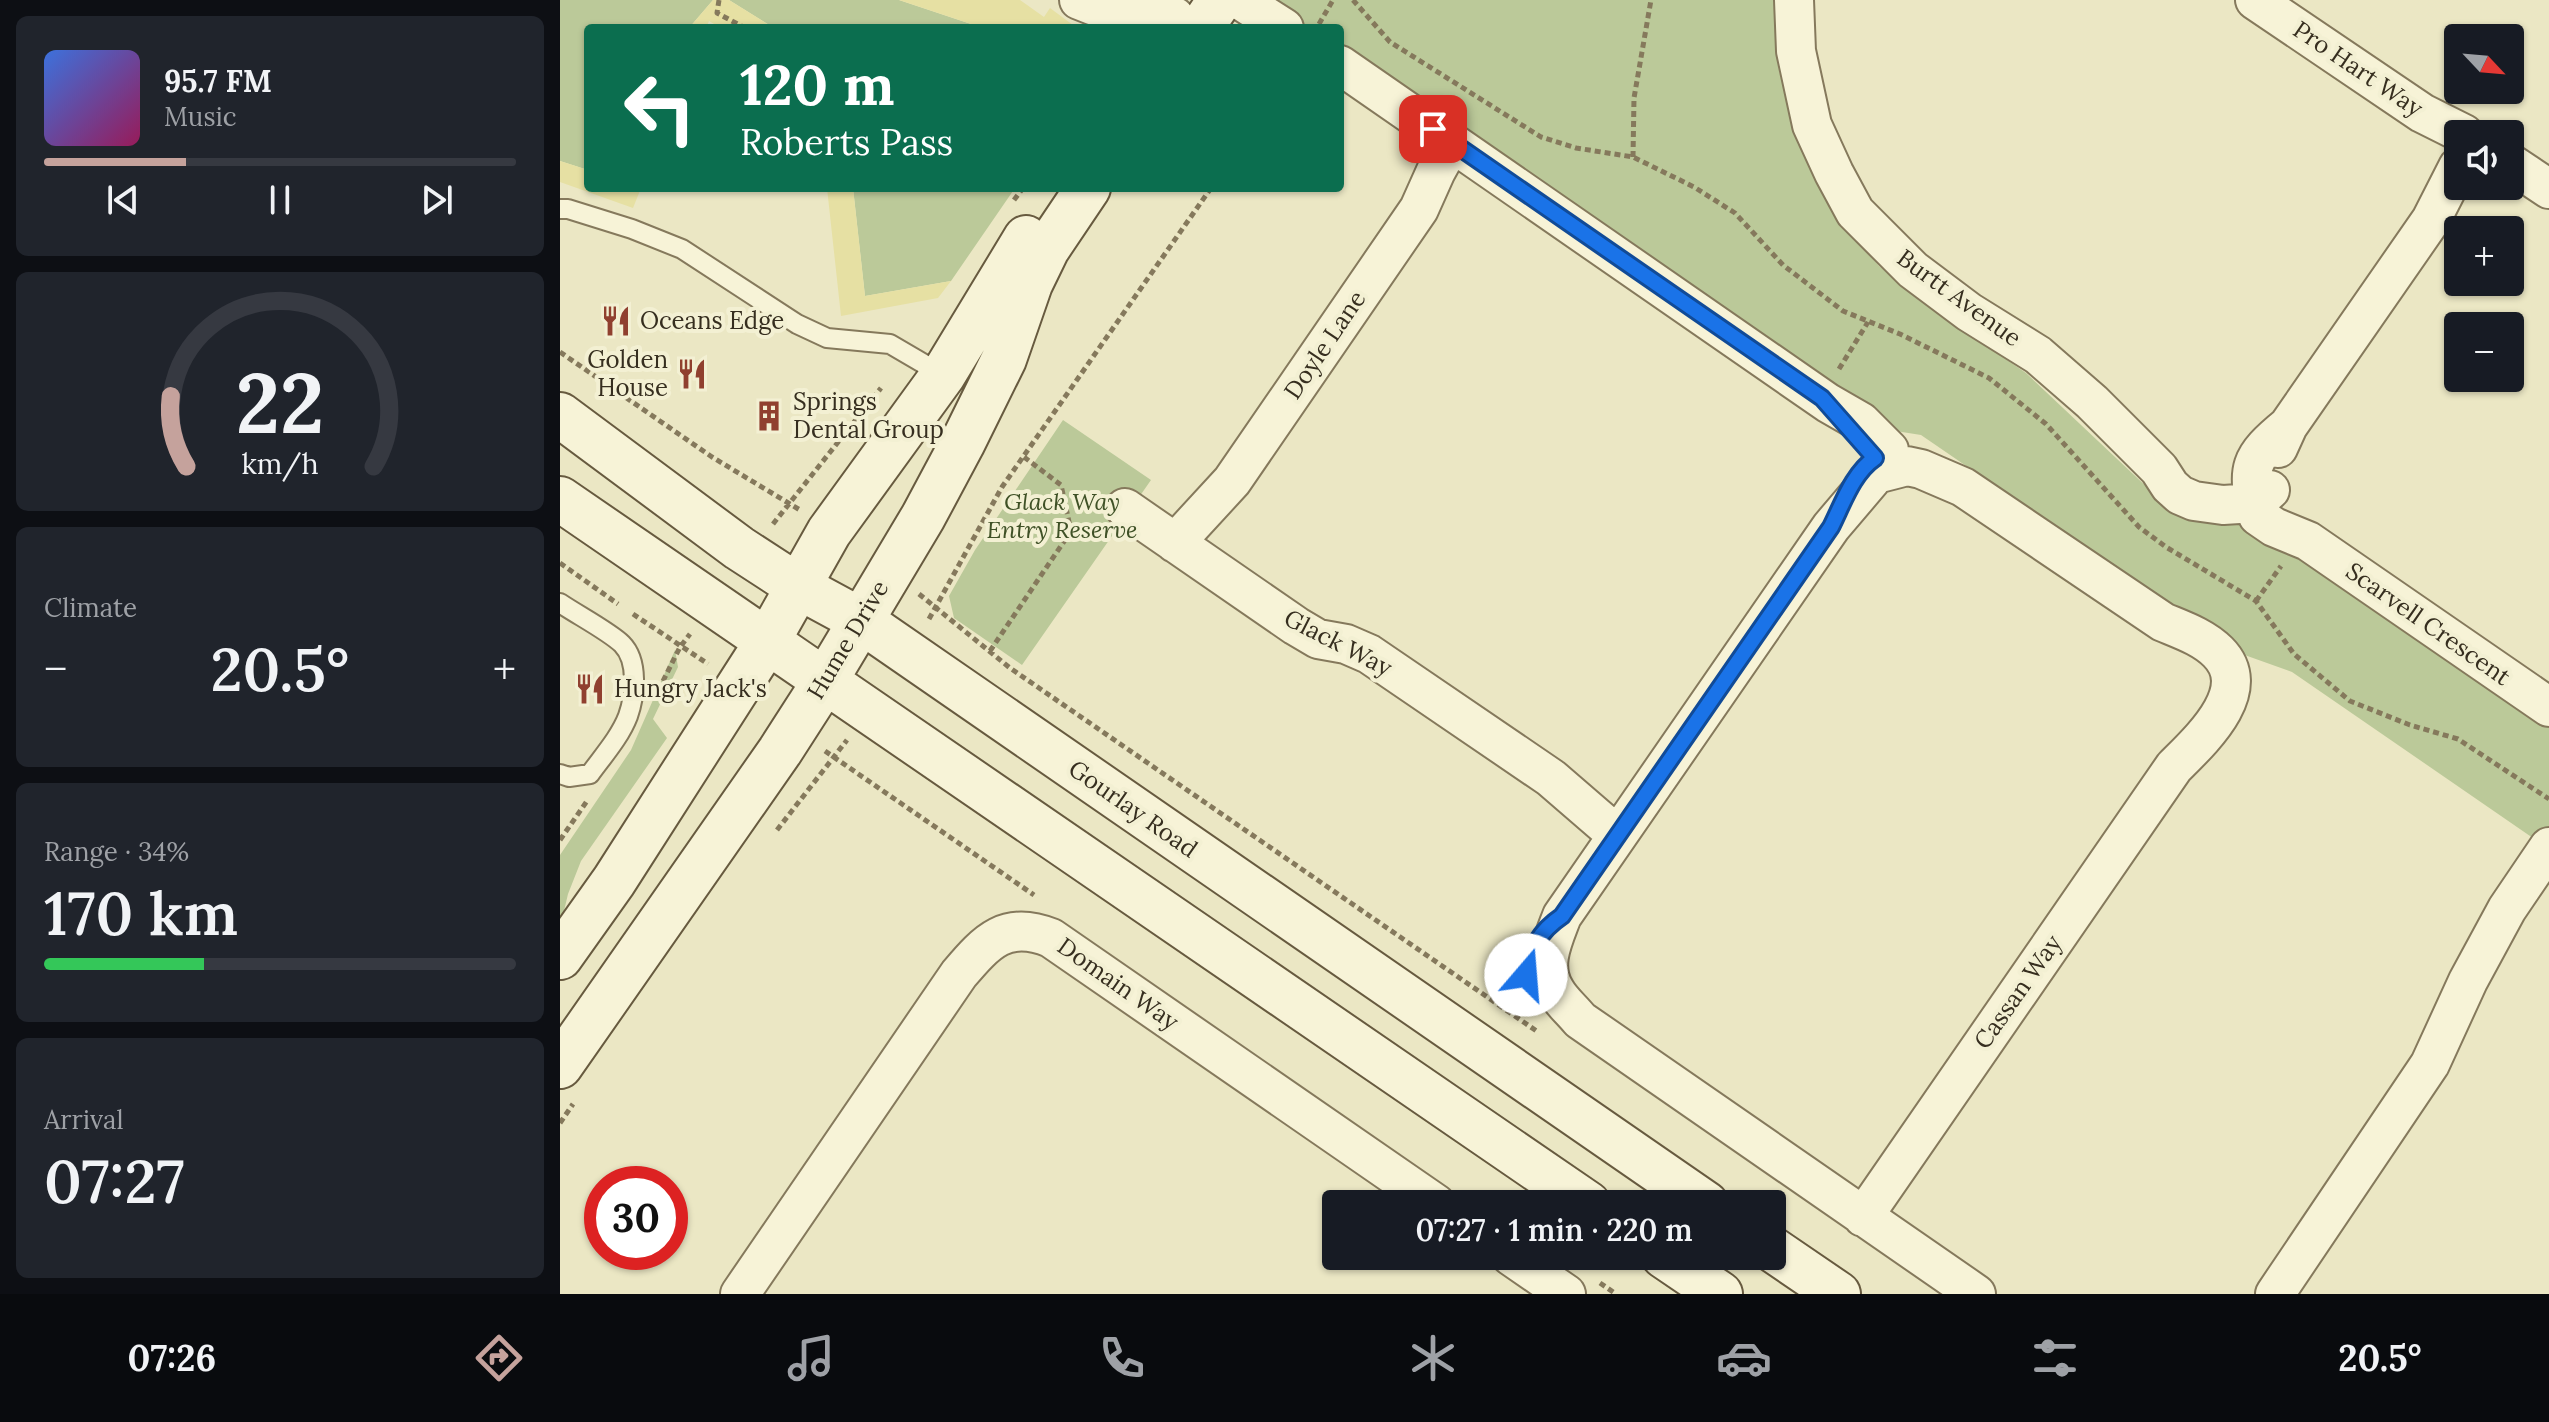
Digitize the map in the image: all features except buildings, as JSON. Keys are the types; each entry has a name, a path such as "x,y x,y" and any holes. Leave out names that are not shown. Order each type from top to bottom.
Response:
{"main road":[{"path":"1182,18 1220,0"},
{"path":"560,957 620,871 767,642 829,532 943,375 1057,192"},
{"name":"Hume Drive","path":"560,1066 825,681 962,444 1004,359 1030,284 1047,249 1085,192"},
{"name":"Gourlay Road","path":"560,415 751,555 799,587 860,620 1686,1190"},
{"path":"560,499 1568,1190"},
{"path":"1786,1259 1838,1294"},
{"path":"1685,1270 1720,1294"}],"street":[{"path":"1065,0 1086,24"},
{"path":"1079,0 1136,18 1182,18"},
{"path":"1240,0 1278,24"},
{"name":"Burtt Avenue","path":"1794,0 1796,51 1812,125 1855,212 1913,270 1969,312 2038,355 2092,402 2159,469 2258,492"},
{"name":"Pro Hart Way","path":"2255,0 2422,113 2444,124"},
{"path":"1344,68 1825,400 1885,459 1865,465 1857,476 1831,527 1562,916 1548,959 1548,976 1565,1030 1863,1217 1976,1294"},
{"name":"Doyle Lane","path":"1185,549 1419,209 1436,171 1461,148"},
{"path":"2524,172 2549,189"},
{"path":"2258,492 2288,426 2431,220 2444,194"},
{"path":"2431,220 2450,200"},
{"name":"Cassan Way","path":"1863,1217 2174,767 2203,702 2205,679 2198,663 2163,622 1963,487 1921,469 1885,459"},
{"name":"Scarvell Crescent","path":"2258,492 2305,532 2308,541 2549,707"},
{"name":"Glack Way","path":"1115,522 1185,549 1318,639 1346,644 1369,654 1623,826"},
{"path":"2288,1290 2430,1064 2468,981 2507,909 2549,847"},
{"name":"Domain Way","path":"740,1294 959,974 983,946 1006,934 1030,930 1051,938 1416,1190"},
{"path":"1531,1270 1566,1294"}],"lane":[{"path":"560,209 632,229 682,249 797,324 827,338 890,344 943,375"},
{"path":"560,603 623,645 633,663 633,688 627,717 611,745 590,774 569,777 560,774"}],"path":[{"path":"719,0 717,13 738,24"},
{"path":"1318,24 1333,0"},
{"path":"1353,0 1390,42 1541,137 1576,148 1633,157 1694,187 1735,213 1783,265 1843,311 1900,334 1989,378 2046,424 2139,527 2166,547 2256,601 2294,654 2350,701 2410,725 2458,739 2549,799"},
{"path":"1633,157 1634,98 1651,0"},
{"path":"936,606 1002,487 1208,192"},
{"path":"1825,400 1868,322"},
{"path":"560,352 712,457 790,501 829,532"},
{"path":"1024,457 1061,485 1071,531"},
{"path":"751,555 790,501"},
{"path":"990,651 1071,531 1115,522"},
{"path":"560,563 620,605"},
{"path":"888,573 936,606 1023,677 1565,1030"},
{"path":"659,688 680,647 712,604"},
{"path":"632,613 739,684"},
{"path":"794,729 834,758"},
{"path":"560,840 595,791"}],"green space":[{"path":"560,0 713,0 692,24 584,24 584,169 560,161"},
{"path":"729,0 899,0 971,24 768,24"},
{"path":"1269,0 1776,0 1775,36 1779,70 1795,135 1826,197 1879,266 1923,302 2026,373 2168,507 2238,518 2549,728 2549,849 2292,672 2239,653 1921,435 1883,429 1344,52 1344,24 1304,24"},
{"path":"853,192 1012,192 951,281 865,296"},
{"name":"Glack Way Entry Reserve","path":"1063,420 1151,480 1022,665 954,618 949,596 975,550"},
{"path":"675,650 678,667 653,719 667,738 581,861 568,894 560,928 560,855 631,750"}],"sand":[{"path":"713,0 729,0 768,24 714,24 709,21 708,24 692,24"},
{"path":"899,0 1020,0 1044,17 1050,8 1072,24 971,24"},
{"path":"560,161 584,169 584,191 560,182"},
{"path":"588,192 639,192 633,208"},
{"path":"827,192 853,192 865,296 951,281 938,298 841,316"}],"place":[{"name":"Oceans Edge","path":"616,321"},
{"name":"Golden House","path":"692,374"},
{"name":"Springs Dental Group","path":"769,416"},
{"name":"Hungry Jack's","path":"590,689"}],"route":[{"path":"1433,129 1822,398 1875,458 1857,476 1831,527 1562,916 1539,935 1529,955 1526,975"}]}
